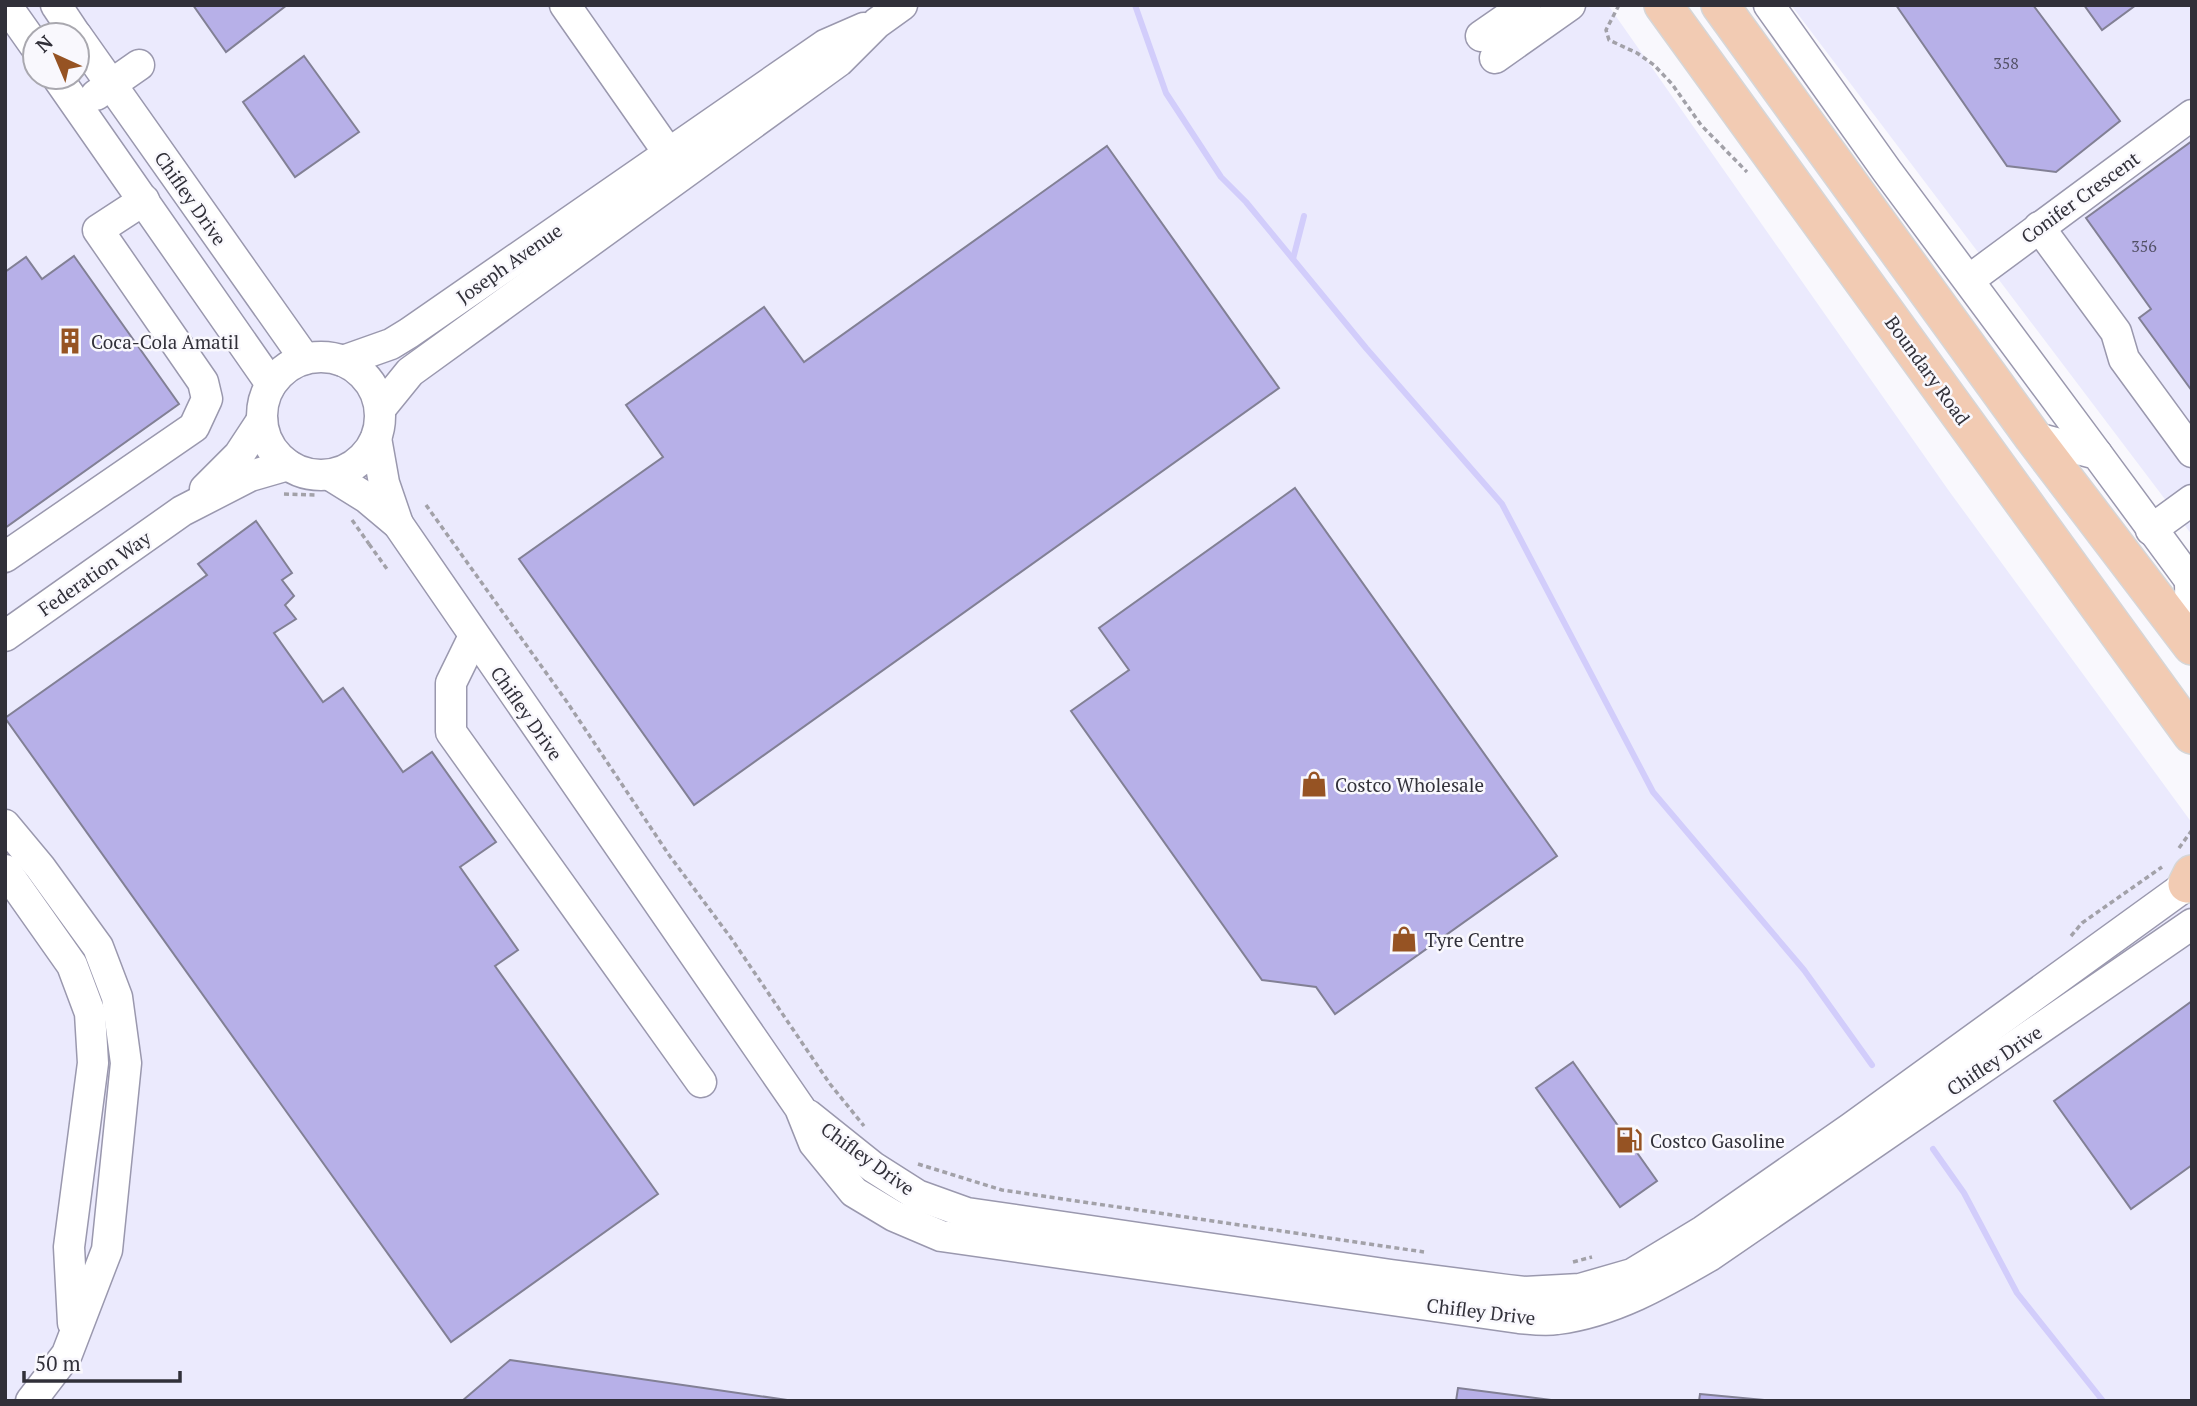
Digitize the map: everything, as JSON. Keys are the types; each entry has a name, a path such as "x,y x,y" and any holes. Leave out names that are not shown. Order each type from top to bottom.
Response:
{"main road":[{"name":"Boundary Road","path":"1663,5 2192,735"},
{"path":"1720,5 2033,437 2192,646"}],"street":[{"path":"6,5 21,26"},
{"name":"Chifley Drive","path":"55,5 67,21"},
{"path":"565,5 676,163"},
{"name":"Joseph Avenue","path":"343,361 391,344 839,61 877,23 902,5"},
{"path":"1526,5 1488,47 1570,5"},
{"path":"1769,5 1887,171 2191,582 2192,646"},
{"name":"Chifley Drive","path":"91,56 305,359"},
{"path":"78,106 139,65"},
{"name":"Chifley Drive","path":"67,91 271,384"},
{"name":"Conifer Crescent","path":"1969,281 2039,226 2192,115"},
{"name":"Joseph Avenue","path":"378,424 410,372 676,163"},
{"path":"5,557 194,427 207,399 204,382 98,230 144,200"},
{"path":"2039,226 2116,332 2124,359 2192,452"},
{"path":"324,357 343,361 357,369 368,380 376,394 378,424 365,455 326,486 288,465 275,453 266,438 262,420 264,401 271,384 292,365 305,359 324,357"},
{"name":"Federation Way","path":"182,511 239,455 262,420"},
{"name":"Chifley Drive","path":"378,424 384,482 398,524"},
{"path":"2033,437 2097,454"},
{"name":"Federation Way","path":"5,636 182,511 250,476 288,465"},
{"name":"Chifley Drive","path":"326,486 367,498 398,524 800,1108 814,1143 854,1192 894,1216 941,1236 1519,1318 1555,1320 1602,1309 1658,1286 1711,1255 2192,924"},
{"path":"2151,530 2192,500"},
{"path":"474,635 451,683 451,732 701,1082"},
{"path":"5,825 40,867 98,947 117,997 126,1063 107,1250 67,1354 31,1401"},
{"path":"5,870 72,965 90,1013 93,1063 69,1247 73,1334"},
{"name":"Chifley Drive","path":"800,1108 873,1167 917,1195 967,1213 1507,1290 1580,1290 1632,1274 1703,1231 1881,1106 2182,872"}],"path":[{"path":"1619,5 1606,30 1609,40 1637,53 1654,65 1701,125 1750,175"},
{"path":"274,495 311,494 326,486"},
{"path":"426,505 567,702 669,855 731,938 830,1084 865,1127"},
{"path":"348,515 387,569"},
{"path":"2065,943 2082,923 2140,885 2182,872 2192,830"},
{"path":"912,1163 1002,1190 1433,1253"},
{"path":"1573,1262 1598,1257"}],"shaded area":[{"path":"5,5 1608,5 1949,491 2192,823 2192,1401 5,1401"},
{"path":"1791,5 2192,5 2192,535 2161,494"}],"building":[{"path":"193,5 287,5 226,52"},
{"path":"1896,5 2033,5 2120,121 2056,172 2007,166"},
{"path":"2084,5 2136,5 2102,30"},
{"path":"304,56 359,132 295,177 243,102"},
{"path":"2192,141 2192,391 2139,318 2151,309 2086,218"},
{"path":"1107,146 1279,388 694,805 519,559 663,457 626,405 764,307 804,362"},
{"name":"Coca-Cola Amatil","path":"74,256 179,404 5,528 5,272 26,257 42,279"},
{"name":"Costco Wholesale","path":"1295,488 1557,856 1335,1014 1316,987 1262,980 1071,711 1129,670 1099,628"},
{"path":"256,521 292,573 282,580 294,596 285,605 296,619 274,633 323,702 343,688 403,772 432,752 496,842 460,867 518,950 495,966 658,1194 451,1342 5,718 207,575 198,564"},
{"path":"2192,1001 2192,1165 2131,1209 2054,1101"},
{"path":"1573,1062 1657,1181 1620,1207 1536,1088"},
{"path":"510,1360 794,1401 462,1401"},
{"path":"1458,1388 1559,1401 1456,1401"},
{"path":"1700,1394 1775,1401 1699,1401"}],"waterway":[{"path":"1135,5 1166,93 1221,177 1246,202 1366,348 1502,504 1653,792 1804,970 1872,1065"},
{"path":"1293,259 1304,216"},
{"path":"1933,1149 1964,1193 2017,1293 2103,1401"}],"place":[{"name":"Coca-Cola Amatil","path":"70,341"},
{"name":"Costco Wholesale","path":"1314,784"},
{"name":"Tyre Centre","path":"1404,939"},
{"name":"Costco Gasoline","path":"1629,1140"}]}
